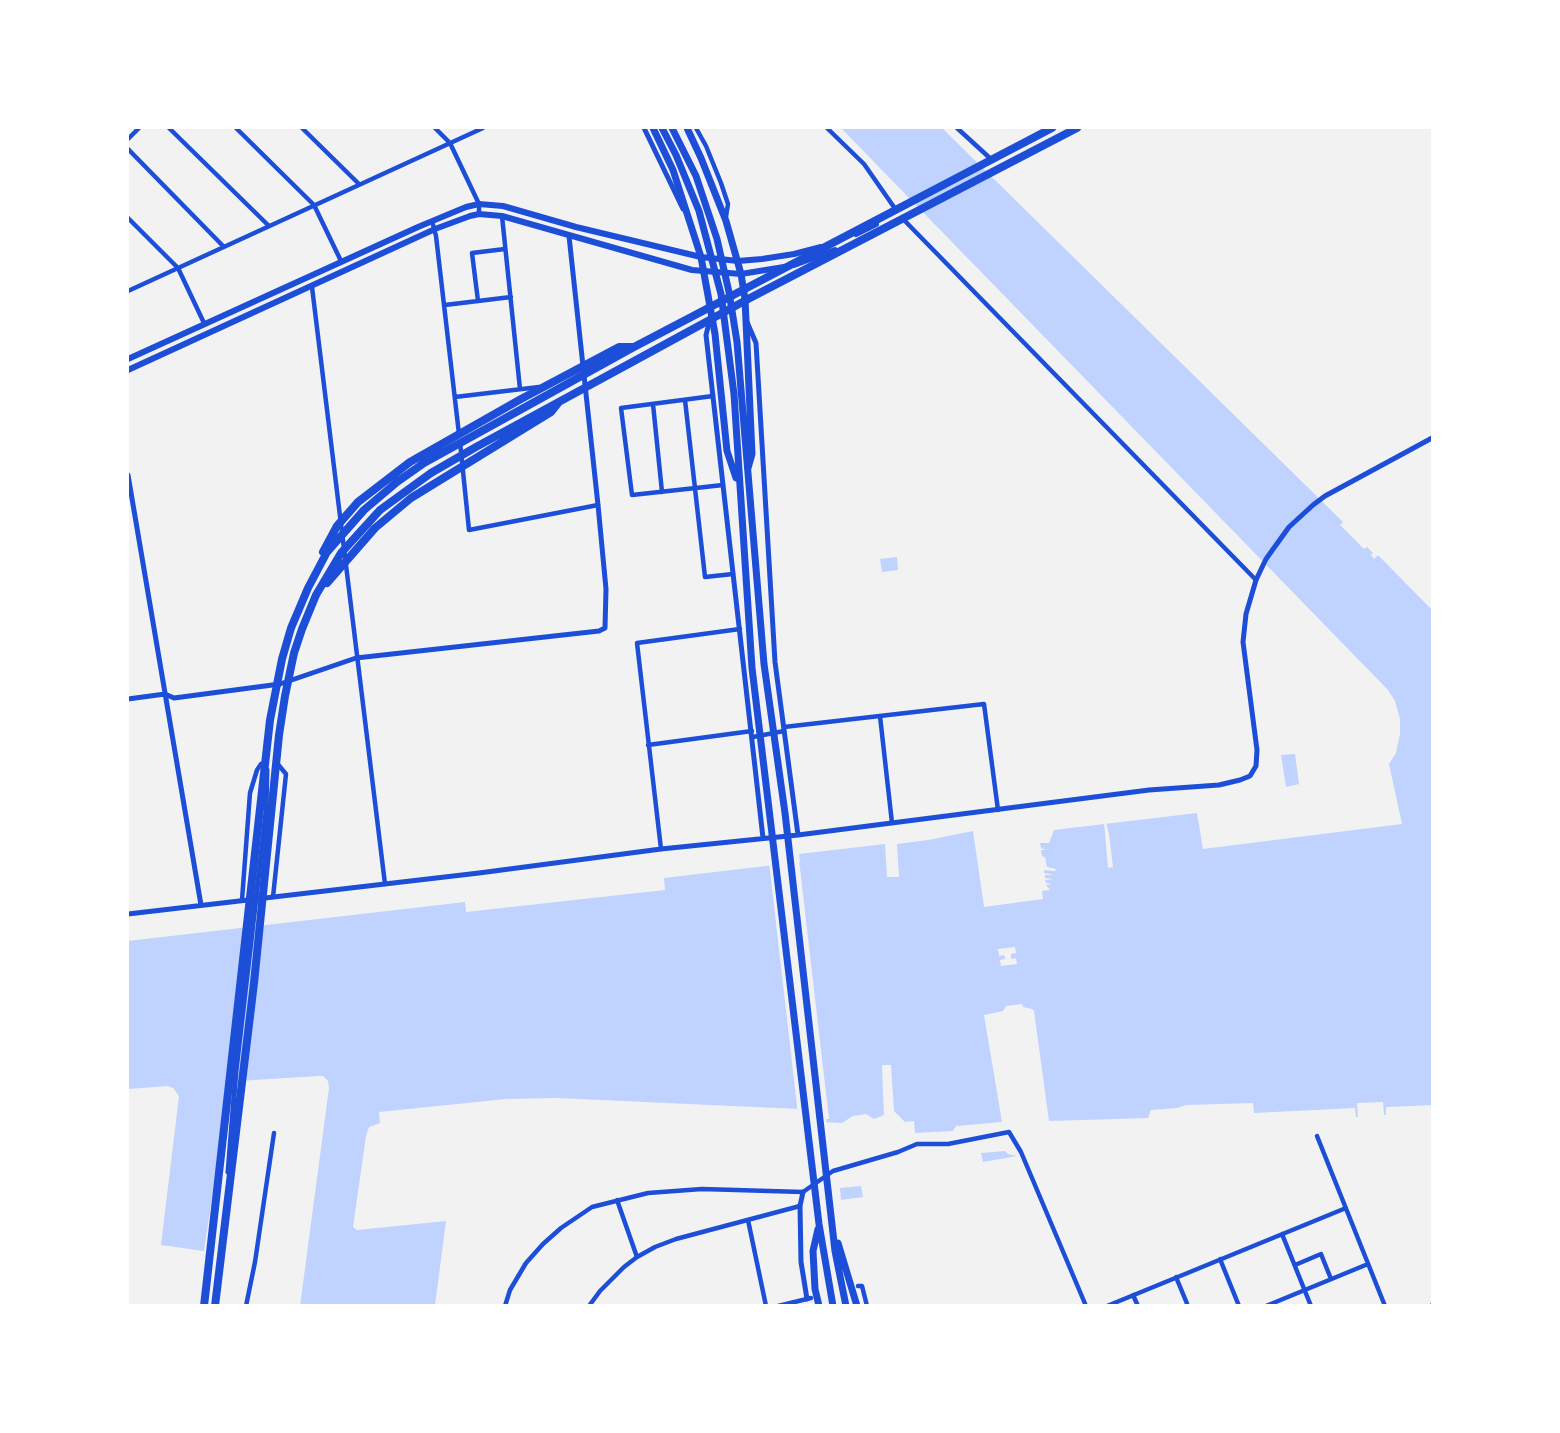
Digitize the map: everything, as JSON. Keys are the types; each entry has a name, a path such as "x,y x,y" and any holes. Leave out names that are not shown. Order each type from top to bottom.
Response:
{"highway":[{"path":"652,128 673,170 701,257 711,315 727,451 739,486"},
{"path":"662,128 699,211 721,294 734,394 752,668 819,1224 833,1305"},
{"path":"672,128 696,176 717,239 737,342 764,664 785,813 829,1197 846,1305"},
{"path":"687,128 702,158 726,221 741,274 746,321 752,454 747,474"},
{"path":"204,1305 270,720 282,659 299,608 319,567 337,539 364,510 397,482 424,464 634,347 1052,128"},
{"path":"216,1305 254,983 279,735 294,653 302,629 316,595 332,566 350,541 380,510 431,473 560,400 1074,128"},
{"path":"283,683 298,626 323,551 337,526 358,502 410,462 520,399 619,347 634,347"},
{"path":"298,626 324,586 356,548 393,513 446,475 552,412 560,400"},
{"path":"819,1224 813,1251 815,1289 819,1305"},
{"path":"833,1227 857,1305"}],"main road":[{"path":"128,370 435,229 479,214 502,216 692,270 741,274 801,264 846,245 1060,128"},
{"path":"991,165 1074,128"},
{"path":"128,359 341,261 432,221 479,204 503,206 576,227 701,257 738,261 794,254 841,241 902,213"}],"street":[{"path":"128,139 139,128"},
{"path":"169,128 269,226"},
{"path":"236,128 314,205 341,261"},
{"path":"302,128 359,184"},
{"path":"435,128 450,143 479,204 479,214"},
{"path":"129,288 178,268 483,128"},
{"path":"644,128 690,221"},
{"path":"696,128 706,146 728,204 726,221"},
{"path":"827,128 864,164 902,213 1256,580"},
{"path":"957,128 991,165"},
{"path":"128,149 224,247"},
{"path":"502,216 520,389"},
{"path":"128,218 178,268 204,323"},
{"path":"432,221 445,305 469,530 598,505"},
{"path":"128,699 165,694 174,698 283,683 356,658 599,631 605,628 606,590 569,236"},
{"path":"478,301 472,254 505,249"},
{"path":"312,287 385,884"},
{"path":"445,305 510,297"},
{"path":"711,315 706,335 763,838"},
{"path":"746,321 756,343 775,662 798,835"},
{"path":"455,397 584,383"},
{"path":"713,396 621,408 632,495 723,485"},
{"path":"685,400 705,577 733,574"},
{"path":"653,404 662,492"},
{"path":"128,914 661,849 798,835 1149,790 1219,785 1240,780 1250,776 1256,766 1257,750 1243,642 1246,614 1256,580 1273,548 1288,526 1325,496 1432,438"},
{"path":"128,475 201,904"},
{"path":"661,849 636,643 740,629"},
{"path":"268,777 274,760 283,683"},
{"path":"216,1305 236,1071 266,812 267,763 283,683"},
{"path":"648,745 984,704 998,810"},
{"path":"880,716 892,823"},
{"path":"273,897 286,774 274,760"},
{"path":"242,900 250,793 257,770 261,764 267,763"},
{"path":"505,1305 510,1290 526,1263 561,1228 592,1207 648,1193 702,1188 803,1192 833,1171 898,1152 917,1144 948,1144 1009,1132 1021,1152 1086,1305"},
{"path":"246,1305 255,1262 274,1133"},
{"path":"1317,1136 1385,1305"},
{"path":"778,1305 809,1298 801,1262 800,1206 803,1192"},
{"path":"617,1200 637,1257"},
{"path":"589,1305 612,1278 637,1257 676,1239 800,1206"},
{"path":"1107,1305 1346,1208"},
{"path":"748,1220 766,1305"},
{"path":"1282,1234 1311,1305"},
{"path":"1295,1265 1321,1254 1331,1279"},
{"path":"1220,1259 1239,1305"},
{"path":"1266,1305 1368,1264"},
{"path":"1176,1277 1188,1305"},
{"path":"858,1287 862,1286 867,1305"},
{"path":"1133,1295 1138,1305"}],"water":[{"path":"841,128 942,128 1343,522 1340,525 1364,549 1367,547 1373,553 1371,555 1374,559 1378,555 1432,610 1432,1105 1386,1107 1386,1115 1384,1115 1383,1102 1357,1103 1358,1117 1356,1117 1355,1108 1254,1113 1253,1103 1186,1105 1151,1110 1148,1118 1049,1121 1034,1011 1023,1007 1022,1004 1006,1006 1003,1011 984,1015 1002,1122 956,1126 953,1131 915,1133 914,1121 905,1122 894,1111 874,1119 866,1114 853,1116 842,1123 800,1121 799,1109 557,1098 506,1099 379,1112 380,1123 369,1127 366,1136 353,1227 357,1230 446,1221 435,1305 300,1306 329,1088 328,1081 323,1076 318,1076 238,1081 228,1090 204,1251 161,1245 179,1096 173,1088 168,1086 128,1089 128,941 465,902 466,912 665,890 664,878 800,862 799,854 885,844 887,877 899,877 897,844 973,831 984,907 1043,899 1042,891 1050,890 1046,885 1052,884 1046,883 1045,880 1053,879 1045,878 1045,875 1054,875 1044,873 1044,870 1055,871 1056,869 1047,867 1041,850 1046,850 1041,848 1040,843 1049,843 1054,830 1197,813 1203,849 1402,824 1389,764 1396,753 1400,719 1395,701 1388,690","holes":["1015,947 1016,953 1011,954 1011,959 1016,958 1017,964 1001,966 1000,960 1005,959 1004,955 999,956 998,949"]},
{"path":"897,557 898,570 882,572 880,559"},
{"path":"1295,754 1299,784 1286,787 1281,755"},
{"path":"1005,1151 1017,1156 983,1162 981,1153"},
{"path":"861,1186 863,1197 841,1200 840,1188"}],"pier":[{"path":"1104,822 1106,822 1109,834 1113,867 1108,868"},
{"path":"798,851 829,1119 826,1119 827,1125 799,1124 769,862 797,859"},
{"path":"882,1065 891,1065 894,1111 891,1116 884,1117"}]}
